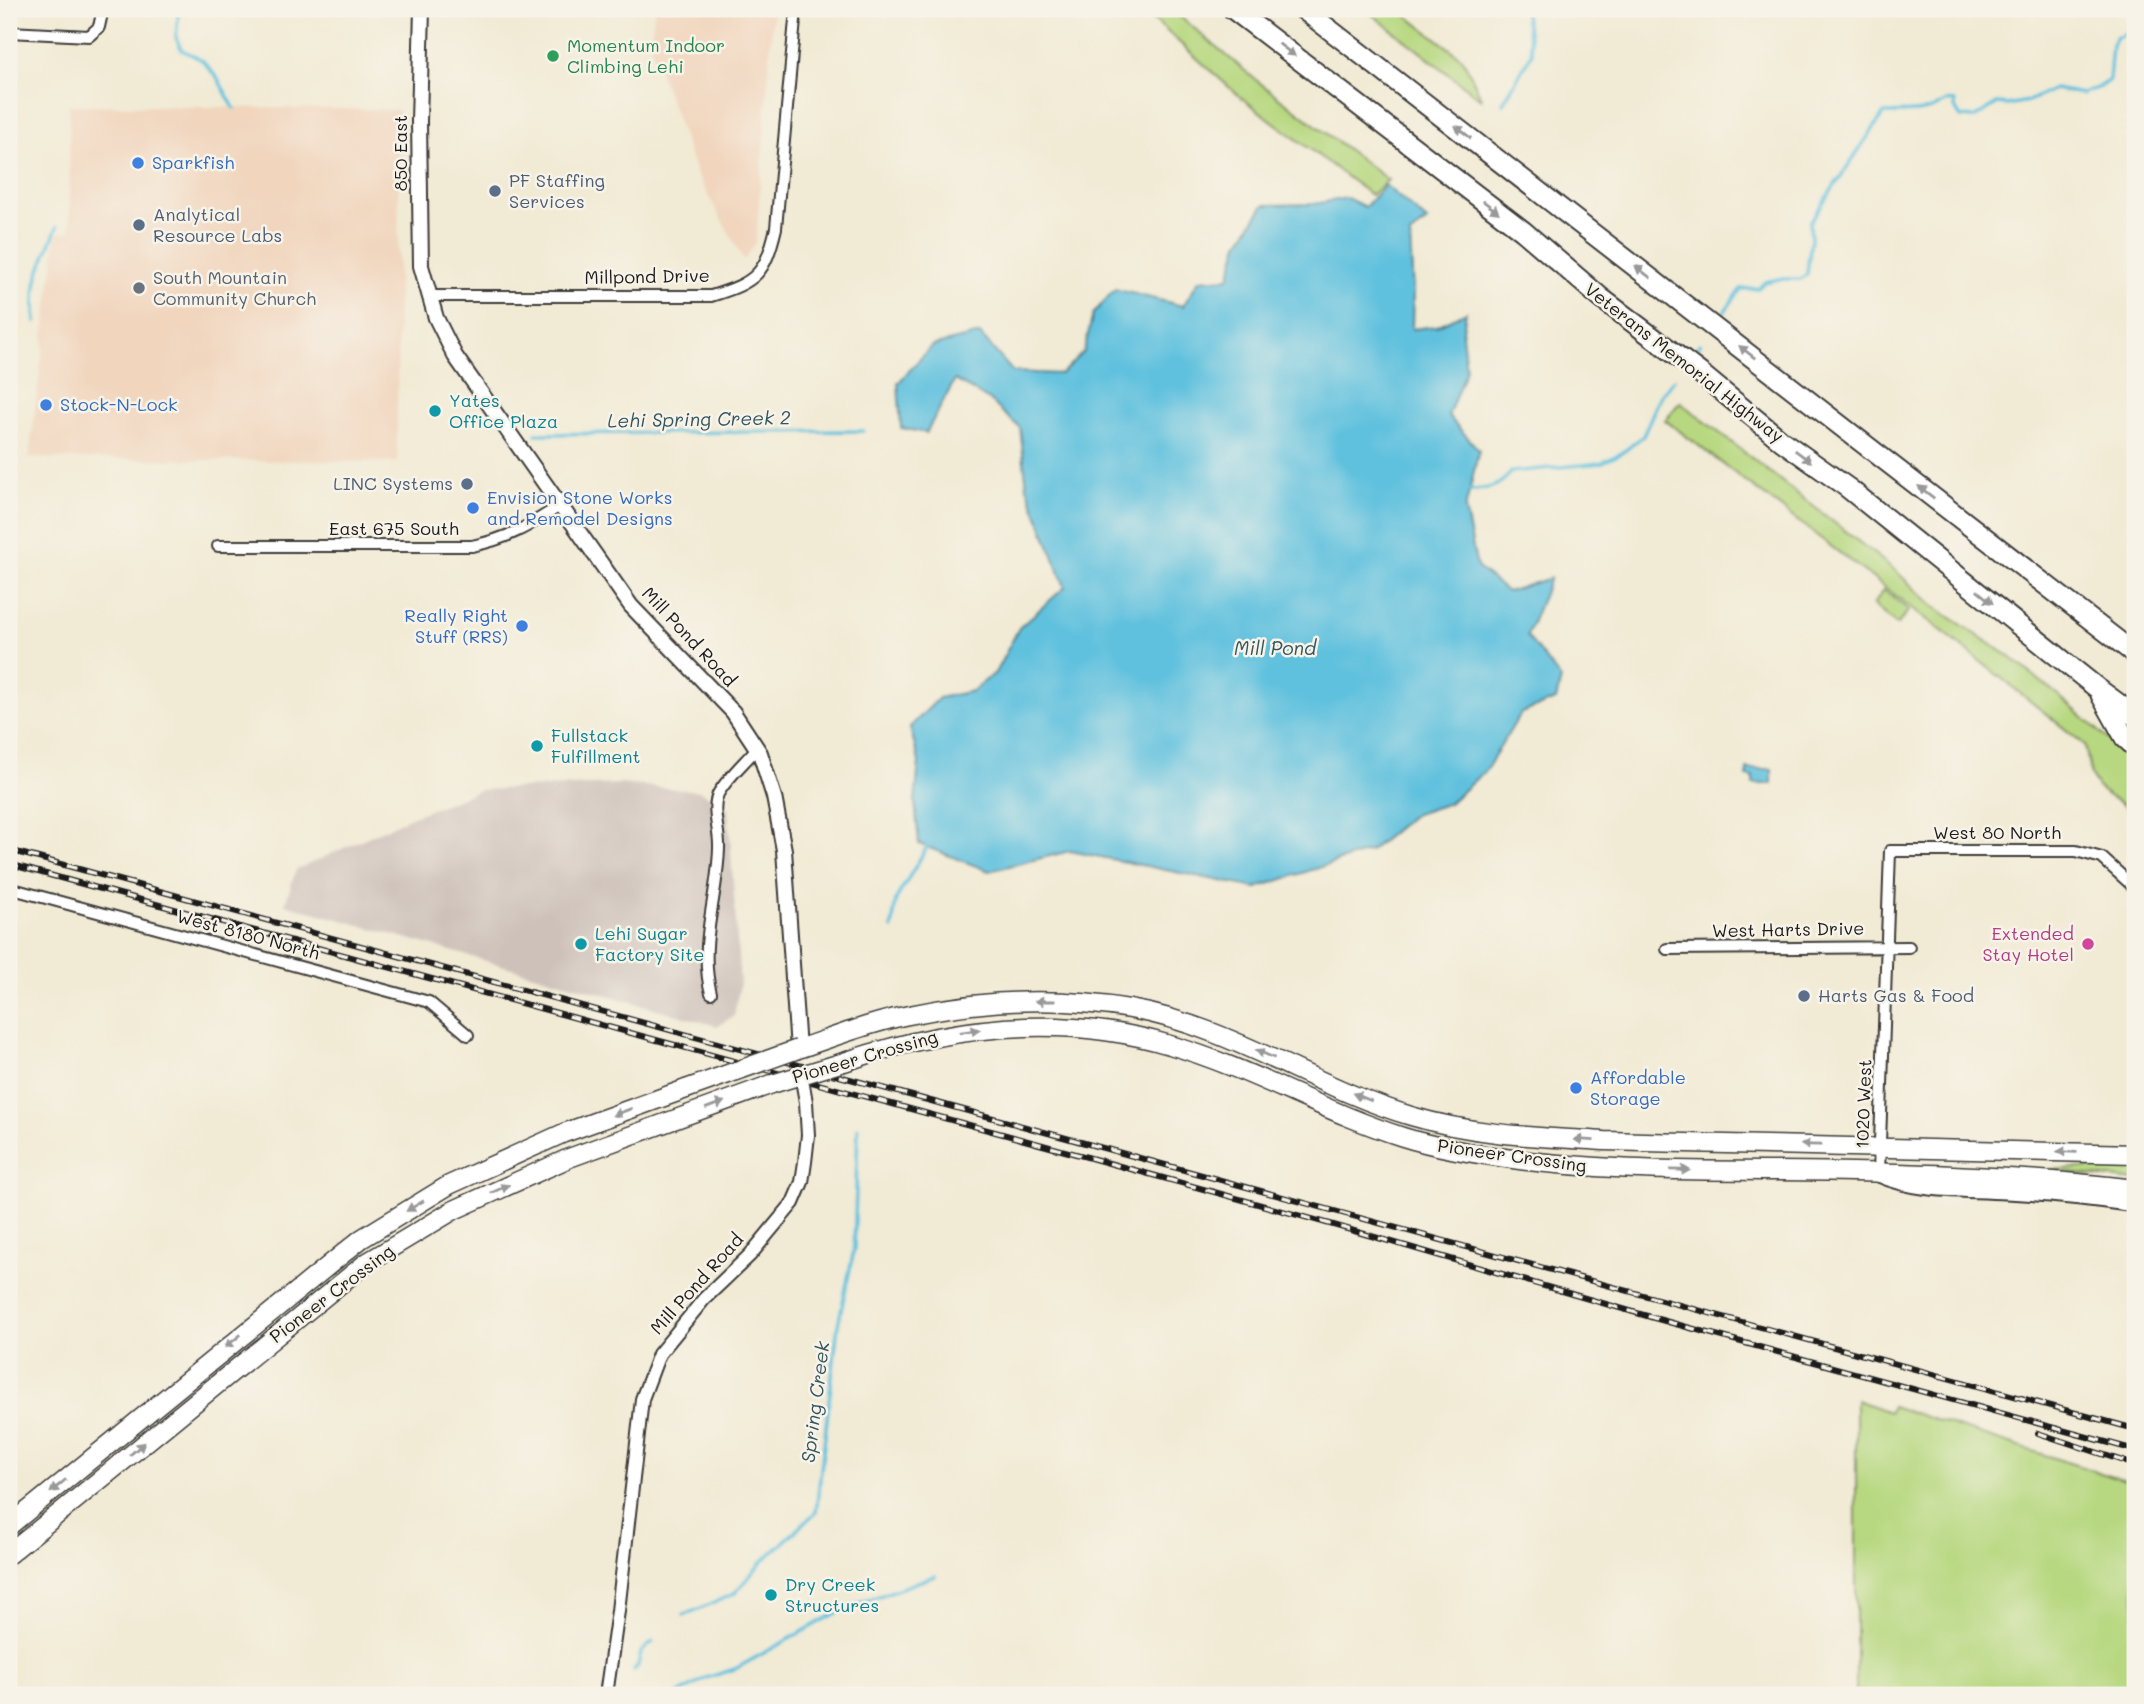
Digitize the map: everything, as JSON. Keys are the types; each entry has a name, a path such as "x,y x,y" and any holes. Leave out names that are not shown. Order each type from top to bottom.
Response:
{"highway":[{"name":"Veterans Memorial Highway","path":"1233,9 1512,223 1601,298 1700,373 1782,441 1848,488 2135,716"},
{"path":"1303,9 2135,654"},
{"path":"1980,534 2135,639"},
{"path":"2097,688 2125,738 2135,747"},
{"name":"Pioneer Crossing","path":"9,1526 361,1239 449,1185 564,1133 798,1049 907,1015 1013,1001 1071,1001 1131,1009 1179,1021 1234,1040 1357,1096 1409,1115 1463,1130 1523,1137 2135,1154"},
{"name":"Pioneer Crossing","path":"9,1554 366,1263 454,1210 569,1158 802,1074 918,1040 968,1031 1018,1026 1069,1026 1124,1034 1170,1045 1404,1138 1462,1152 1604,1168 1879,1172 2041,1179 2135,1189"},
{"path":"1879,1172 1900,1181 1924,1185 2016,1189 2135,1202"}],"main road":[{"name":"850 East","path":"422,9 419,121 421,266 429,296"},
{"name":"Mill Pond Road","path":"429,296 443,335 455,356 631,606 733,712 757,748 774,797 784,850 798,1049"}],"street":[{"path":"9,32 89,36 99,27 103,9"},
{"name":"Millpond Drive","path":"429,296 711,296 735,288 755,276 769,259 776,228 796,9"},
{"name":"East 675 South","path":"218,546 472,546 500,541 525,529 561,505"},
{"path":"711,993 707,978 707,935 716,893 720,842 715,805 719,793 757,748"},
{"name":"West 80 North","path":"1890,851 2076,851 2102,859 2135,888"},
{"name":"1020 West","path":"1879,1172 1890,851"},
{"name":"West 8180 North","path":"9,888 429,1002 468,1035"},
{"name":"West Harts Drive","path":"1667,949 1909,947"},
{"name":"Mill Pond Road","path":"606,1695 642,1399 659,1354 704,1299 750,1255 793,1203 802,1182 808,1135 802,1074"}],"shaded area":[{"path":"655,9 773,9 756,242 744,260 697,175 650,45"},
{"path":"69,105 399,110 397,462 29,458 57,233 70,232"},
{"name":"Lehi Sugar Factory Site","path":"620,784 700,791 728,808 740,983 734,1016 717,1026 285,904 296,870 416,815 480,790"}],"green space":[{"path":"1142,9 1171,9 1256,80 1388,180 1371,195 1239,96"},
{"path":"1365,9 1398,9 1463,59 1482,100"},
{"path":"1680,402 1896,571 1933,606 2009,656 2135,763 2135,823 2126,807 2100,790 2091,776 2085,745 1950,637 1665,420"},
{"path":"1884,590 1909,610 1897,625 1873,605"},
{"path":"2135,1165 2135,1181 2046,1170"},
{"path":"1856,1400 1889,1412 1892,1406 2135,1484 2135,1695 1856,1695"}],"water":[{"name":"Mill Pond","path":"1385,185 1427,221 1410,235 1412,329 1437,326 1466,312 1462,335 1466,369 1448,416 1479,450 1465,509 1477,567 1507,592 1550,578 1527,636 1561,679 1556,700 1521,713 1486,770 1449,803 1413,815 1370,851 1256,888 1070,851 989,871 919,844 915,801 919,762 910,727 939,698 972,691 995,673 1019,628 1065,587 1027,487 1020,428 989,400 955,380 926,433 901,428 898,383 932,346 980,334 1013,372 1061,374 1084,351 1093,314 1115,289 1183,306 1199,280 1229,278 1239,243 1264,205 1314,204 1347,198 1365,207"},
{"path":"1747,769 1772,769 1772,784 1753,784 1753,777 1747,776"}],"waterway":[{"path":"179,9 176,38 182,50 202,60 218,79 234,108"},
{"path":"1503,103 1532,53 1524,9"},
{"path":"1724,312 1741,289 1758,288 1765,282 1779,279 1801,279 1807,274 1810,222 1884,113 1922,111 1946,102 1955,102 1955,108 1961,117 1974,118 1996,104 2028,101 2054,89 2083,94 2109,80 2115,38 2122,36 2135,24"},
{"path":"36,322 36,283 57,227"},
{"path":"1469,490 1493,487 1511,472 1601,463 1622,453 1643,436 1660,397 1674,379"},
{"name":"Lehi Spring Creek 2","path":"536,434 863,431"},
{"name":"Spring Creek","path":"892,928 896,899 927,847"},
{"name":"Spring Creek","path":"684,1615 734,1594 761,1563 816,1512 838,1325 854,1250 858,1128"},
{"path":"677,1695 706,1678 735,1669 845,1608 935,1576"},
{"name":"Spring Creek","path":"634,1670 638,1666 641,1652 653,1642"}],"railway":[{"path":"9,850 2135,1429"},
{"path":"9,864 1087,1157 1654,1318 2135,1450"},
{"path":"2038,1433 2135,1465"}],"place":[{"name":"Momentum Indoor Climbing Lehi","path":"553,56"},
{"name":"Sparkfish","path":"138,163"},
{"name":"PF Staffing Services","path":"495,191"},
{"name":"Analytical Resource Labs","path":"139,225"},
{"name":"South Mountain Community Church","path":"139,288"},
{"name":"Stock-N-Lock","path":"46,405"},
{"name":"Yates Office Plaza","path":"435,411"},
{"name":"LINC Systems","path":"467,484"},
{"name":"Envision Stone Works and Remodel Designs","path":"473,508"},
{"name":"Really Right Stuff (RRS)","path":"522,626"},
{"name":"Fullstack Fulfillment","path":"537,746"},
{"name":"Lehi Sugar Factory Site","path":"581,944"},
{"name":"Extended Stay Hotel","path":"2088,944"},
{"name":"Harts Gas & Food","path":"1804,996"},
{"name":"Affordable Storage","path":"1576,1088"},
{"name":"Dry Creek Structures","path":"771,1595"}]}
